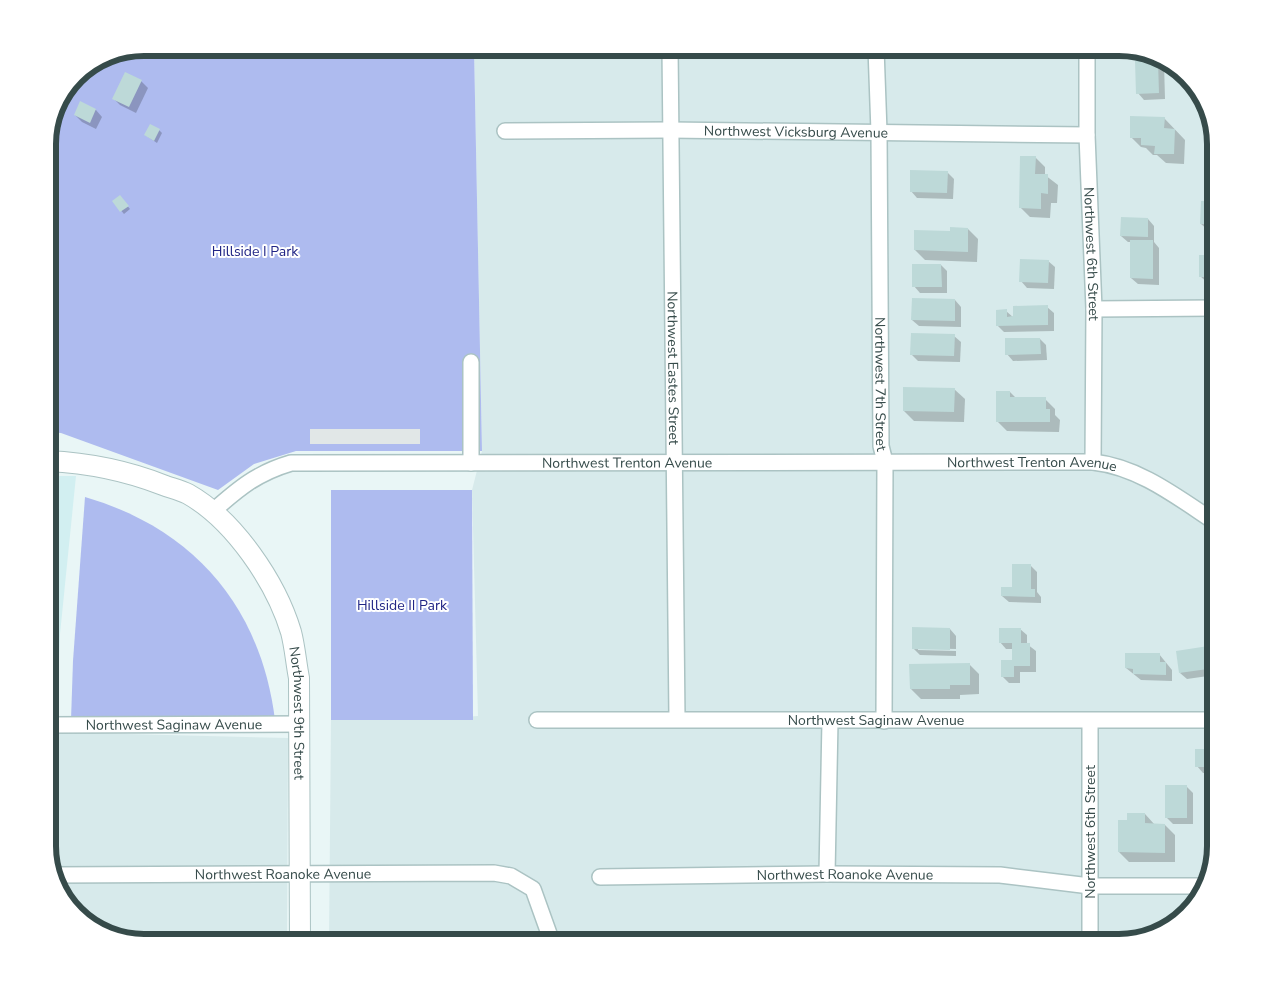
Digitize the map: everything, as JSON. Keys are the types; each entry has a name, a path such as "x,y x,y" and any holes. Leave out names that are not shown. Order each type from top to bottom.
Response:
{"street":[{"name":"Northwest Eastes Street","path":"670,56 677,719"},
{"name":"Northwest 7th Street","path":"876,56 879,132 881,446 885,462 884,721"},
{"name":"Northwest 6th Street","path":"1087,56 1087,135 1094,308 1093,462"},
{"name":"Northwest Vicksburg Avenue","path":"505,131 670,130 1087,135"},
{"path":"1094,308 1207,308"},
{"path":"471,362 471,463"},
{"path":"56,461 95,464 131,472 188,494 212,512"},
{"name":"Northwest Trenton Avenue","path":"212,512 243,484 268,470 291,463 1093,462 1113,464 1130,470 1207,517"},
{"name":"Northwest 9th Street","path":"212,512 238,538 264,573 285,614 292,634 299,678 300,934"},
{"name":"Northwest Saginaw Avenue","path":"537,720 1207,720"},
{"path":"827,874 830,721"},
{"name":"Northwest 6th Street","path":"1090,721 1090,934"},
{"name":"Northwest Saginaw Avenue","path":"56,725 300,724"},
{"name":"Northwest Roanoke Avenue","path":"61,875 494,873 510,876 533,889 549,934"},
{"name":"Northwest Roanoke Avenue","path":"600,877 1000,874 1090,886 1197,886"}],"shaded area":[{"path":"474,56 1119,56 1142,59 1168,71 1185,86 1198,105 1207,138 1207,852 1202,874 1192,895 1177,912 1158,925 1136,932 1119,934 329,934 331,720 416,720 478,716 472,490 482,451"},
{"path":"310,429 420,429 420,444 310,444"},
{"path":"56,476 76,476 60,634 57,706"},
{"path":"56,732 288,738 287,934 144,934 127,932 105,925 95,919 71,895 59,869 56,852"}],"green space":[{"name":"Hillside I Park","path":"138,56 474,56 482,451 296,451 254,464 218,490 56,433 56,138 59,121 65,105 86,78 110,63"},
{"name":"Hillside II Park","path":"331,490 472,490 473,720 331,720"},
{"path":"85,497 124,511 159,530 190,552 216,578 238,609 255,642 267,680 275,720 71,720 73,661"}],"building":[{"path":"1140,59 1142,59 1158,65 1159,93 1136,94 1135,61 1140,61"},
{"path":"125,72 142,80 129,107 112,99"},
{"path":"80,101 96,109 90,123 74,115"},
{"path":"1130,116 1165,117 1164,128 1175,129 1174,154 1154,154 1155,146 1141,145 1141,138 1130,138"},
{"path":"150,124 160,129 154,141 144,135"},
{"path":"1020,156 1036,156 1035,174 1048,174 1048,194 1041,193 1041,209 1019,208"},
{"path":"910,170 948,171 947,193 910,192"},
{"path":"120,195 129,206 120,212 112,201"},
{"path":"1201,201 1207,201 1207,224 1200,224"},
{"path":"1121,217 1148,218 1148,237 1120,236"},
{"path":"950,227 968,228 968,252 914,250 914,230 950,231"},
{"path":"1130,240 1153,240 1153,279 1130,278"},
{"path":"1199,255 1207,255 1207,277 1199,277"},
{"path":"1020,259 1049,260 1048,283 1019,282"},
{"path":"912,264 941,264 942,287 912,287"},
{"path":"912,298 955,299 955,321 911,320"},
{"path":"1048,305 1048,325 996,326 996,310 1007,309 1007,317 1013,316 1013,306"},
{"path":"911,333 955,334 954,356 910,355"},
{"path":"1005,338 1040,338 1041,354 1005,355"},
{"path":"903,387 955,388 954,412 903,411"},
{"path":"996,391 1010,391 1010,397 1046,397 1046,409 1050,409 1050,422 996,422"},
{"path":"1012,564 1031,564 1031,589 1035,589 1035,597 1001,596 1001,587 1012,587"},
{"path":"912,627 950,628 950,650 912,649"},
{"path":"999,628 1021,628 1021,643 1030,643 1030,666 1014,666 1014,677 1001,677 1001,660 1012,660 1012,643 999,643"},
{"path":"1207,646 1207,669 1179,673 1176,651"},
{"path":"1125,653 1160,653 1160,662 1166,662 1166,675 1133,674 1133,669 1125,668"},
{"path":"970,663 970,685 950,685 950,689 910,689 909,664"},
{"path":"1195,749 1207,749 1207,767 1195,767"},
{"path":"1165,785 1187,785 1187,818 1165,818"},
{"path":"1127,813 1145,813 1145,823 1165,824 1165,853 1118,852 1118,820 1127,820"},
{"path":"1206,817 1207,817 1207,845"}]}
